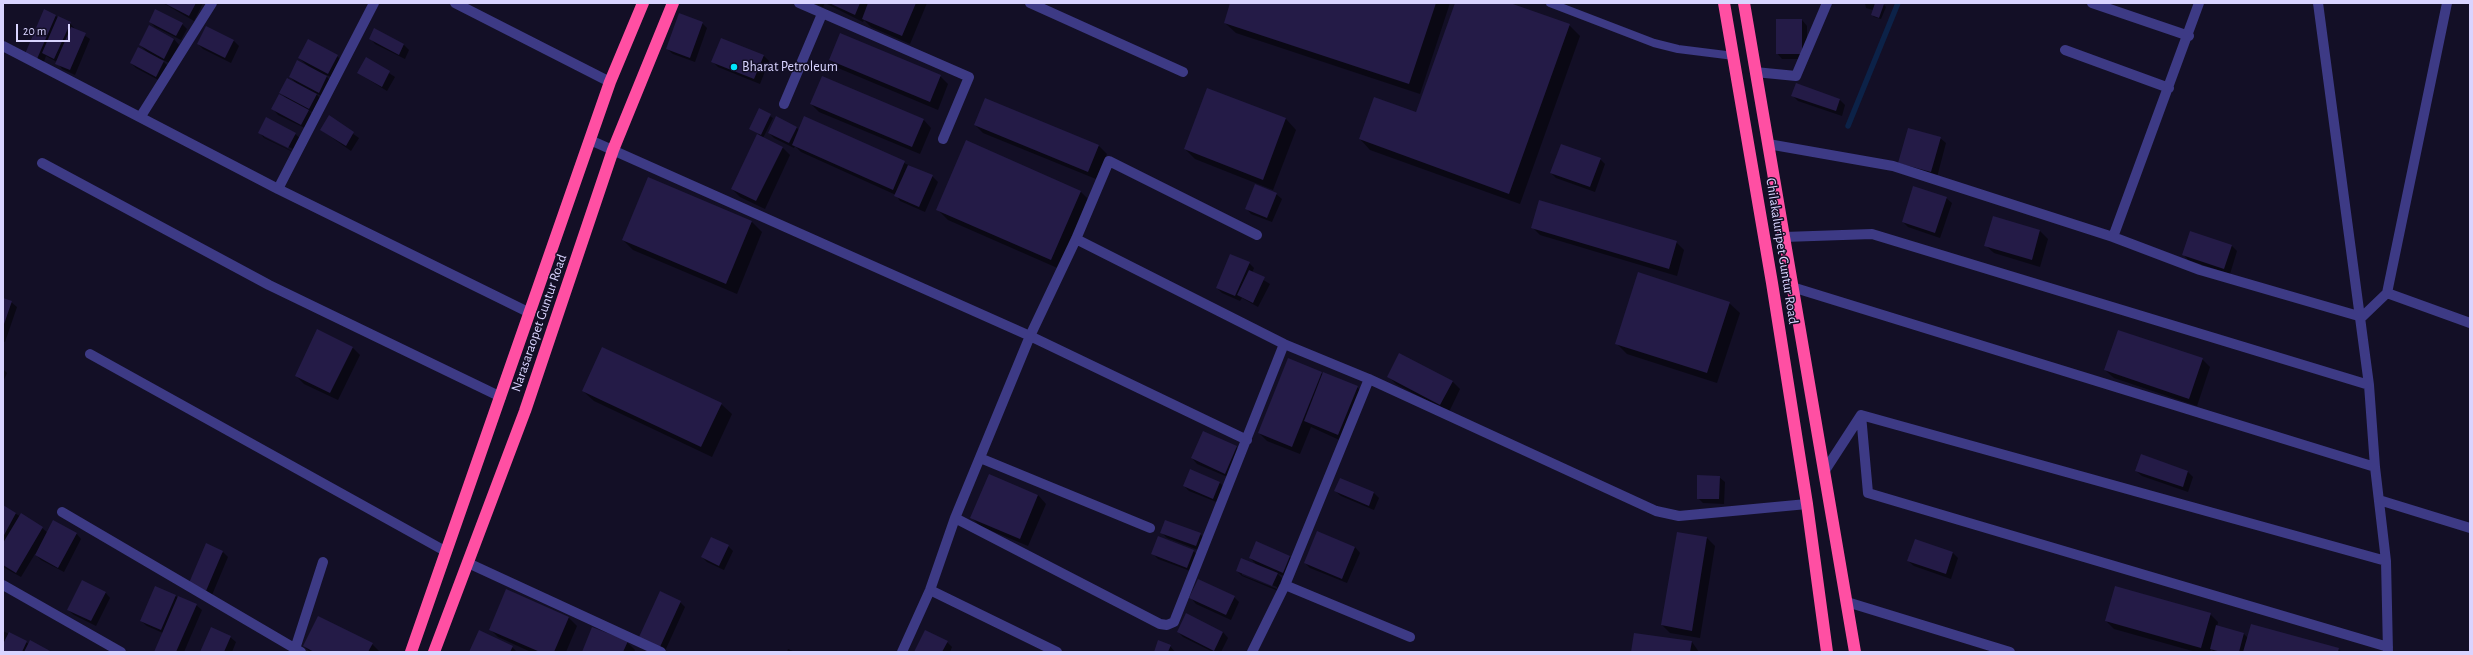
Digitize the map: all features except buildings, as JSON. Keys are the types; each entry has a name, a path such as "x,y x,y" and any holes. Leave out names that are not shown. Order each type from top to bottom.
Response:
{"highway":[{"name":"Narasaraopet Guntur Road","path":"411,652 445,551 501,398 610,82 643,3"},
{"name":"Narasaraopet Guntur Road","path":"434,652 525,411 613,150 673,3"},
{"name":"Chilakaluripet Guntur Road","path":"1724,3 1734,56 1807,504 1827,652"},
{"name":"Chilakaluripet Guntur Road","path":"1744,3 1855,652"}],"street":[{"path":"141,116 212,3"},
{"path":"278,189 374,3"},
{"path":"455,3 610,82"},
{"path":"799,3 969,77 944,139"},
{"path":"1030,3 1183,72"},
{"path":"1756,72 1796,76 1827,3"},
{"path":"2092,3 2189,36"},
{"path":"2113,237 2189,36 2199,3"},
{"path":"1862,415 1868,493 2388,650 2386,561 2375,467 2362,317 2318,3"},
{"path":"2362,317 2387,293 2447,3"},
{"path":"784,104 822,14"},
{"path":"3,46 141,116 278,189 530,313"},
{"path":"2065,50 2169,88"},
{"path":"590,140 1030,336 1247,440"},
{"path":"1768,144 1893,166 2113,237 2200,270 2362,317"},
{"path":"902,652 930,590 955,518 1030,336 1076,239 1109,161 1257,235"},
{"path":"42,163 269,285 501,398"},
{"path":"1784,237 1872,234 2369,385"},
{"path":"1076,239 1284,344 1368,379 1656,511 1679,516 1807,504"},
{"path":"1792,287 2375,467"},
{"path":"2387,293 2470,322"},
{"path":"955,518 1160,624 1167,625 1174,622 1284,344"},
{"path":"90,354 445,551"},
{"path":"1252,652 1285,585 1368,379"},
{"path":"1824,472 1862,415"},
{"path":"1862,415 2386,561"},
{"path":"980,458 1150,528"},
{"path":"2379,500 2470,528"},
{"path":"62,512 298,650 323,562"},
{"path":"468,563 661,652"},
{"path":"3,585 121,652"},
{"path":"1285,585 1410,638"},
{"path":"930,590 1057,652"},
{"path":"1847,602 2010,652"}],"lane":[{"path":"1550,3 1654,42 1678,49 1734,56"}],"waterway":[{"path":"1848,126 1898,3"}],"place":[{"name":"Bharat Petroleum","path":"734,67"}]}
